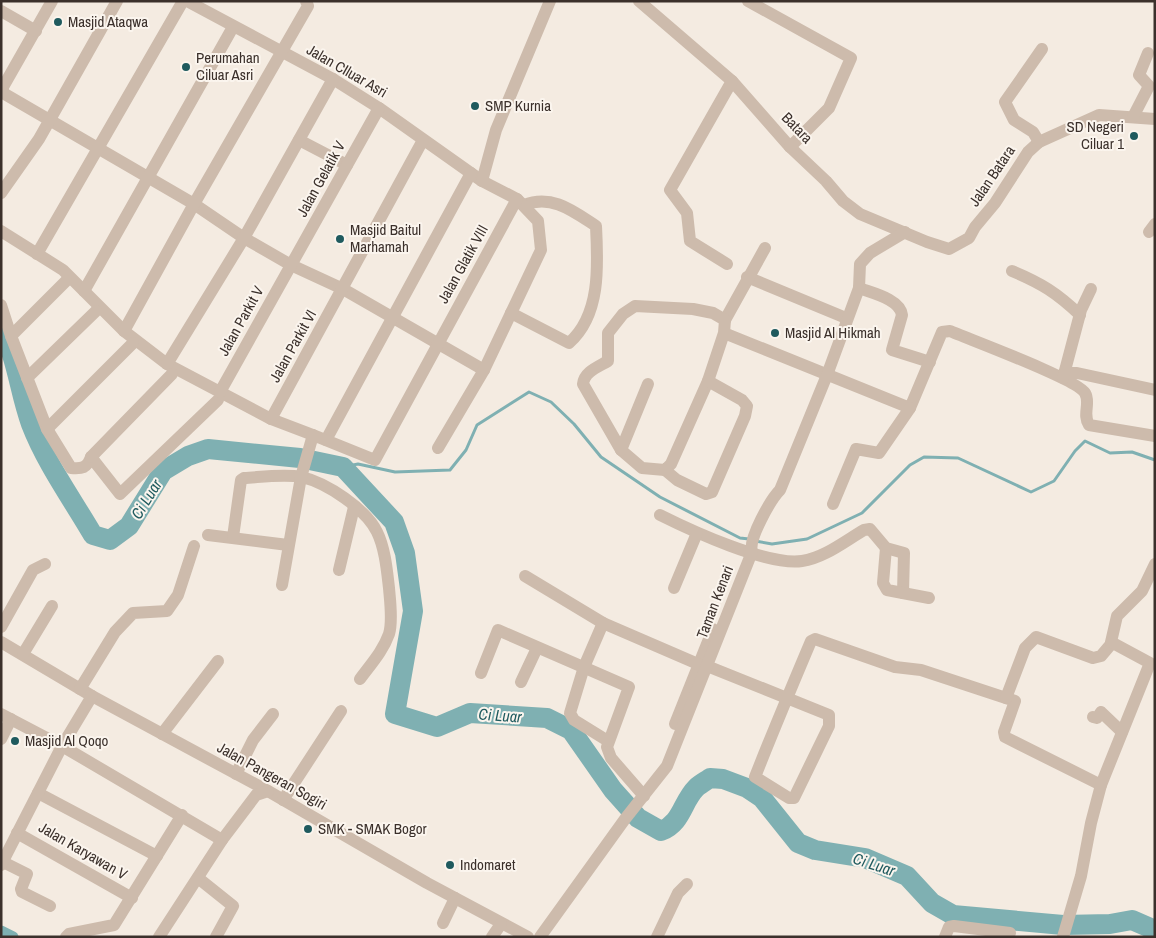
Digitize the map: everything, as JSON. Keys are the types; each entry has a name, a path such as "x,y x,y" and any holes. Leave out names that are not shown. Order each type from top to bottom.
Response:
{"street":[{"path":"52,1 2,90 3,93 194,204 244,238 291,266 343,289 484,370"},
{"path":"1,193 38,139 47,120 117,1"},
{"path":"37,254 183,1"},
{"name":"Jalan CIluar Asri","path":"187,1 233,27 333,78 477,177 520,202"},
{"path":"124,331 194,204 308,6 306,1"},
{"path":"1,231 63,270 124,331 169,369 219,396 312,440 326,440 391,318 477,177 550,1"},
{"name":"Batara","path":"638,1 732,81 790,147 844,201 860,214 927,242 949,249"},
{"path":"748,1 851,58 829,108 790,147"},
{"path":"1,11 36,31"},
{"path":"84,291 233,27"},
{"path":"1039,142 1033,132 1014,120 1005,102 1042,48"},
{"path":"1134,117 1149,86 1139,75 1148,53"},
{"path":"1,305 47,430 71,468 84,467 169,369 333,78"},
{"path":"727,264 690,241 687,214 670,190 732,81"},
{"name":"Jalan Gelatik V","path":"291,266 379,108"},
{"name":"Jalan Batara","path":"949,249 969,238 975,227 995,203 1028,152 1039,142 1098,115 1155,119"},
{"path":"299,140 347,165"},
{"name":"Jalan Parkit VI","path":"270,419 343,289 422,140"},
{"path":"511,313 568,344 580,332 592,304 598,271 596,226 563,205 537,200 520,202"},
{"path":"438,448 484,370 541,250 538,221 520,202"},
{"name":"Jalan Glatik VIII","path":"326,440 375,460 438,344 520,202"},
{"path":"825,374 859,288 859,267 866,256 905,232"},
{"path":"665,470 671,464 708,381 724,326 747,277 765,248"},
{"name":"Jalan Parkit V","path":"91,457 119,493 122,494 219,396 291,266"},
{"path":"1012,271 1045,285 1080,315"},
{"path":"747,277 846,318"},
{"path":"11,336 66,281"},
{"path":"859,288 892,301 902,312 892,350 930,362"},
{"path":"1063,376 1080,315 1091,289"},
{"path":"708,381 742,400 747,406 745,416 712,492 706,494 677,480 665,470 642,468 621,450 583,384 583,378 589,372 608,361 608,333 623,314 635,306 693,309 713,313 724,326 825,374 910,408"},
{"path":"27,378 96,311"},
{"path":"833,504 856,449 878,453 910,408 942,332 946,330 1063,376 1086,394 1088,400 1085,414 1089,426 1155,436"},
{"path":"47,430 133,343"},
{"path":"1063,376 1077,373 1155,390"},
{"name":"Taman Kenari","path":"540,937 624,819 667,766 702,665 759,528 770,500 772,489 825,374"},
{"path":"621,450 648,384"},
{"path":"282,585 302,476 312,440"},
{"path":"233,537 242,479 302,476 326,487 367,518 378,533 387,567 390,632 380,652 360,679"},
{"path":"340,570 354,507"},
{"path":"660,515 697,533 787,562 804,561 828,552 864,530 870,529 886,548 904,553 902,593"},
{"path":"674,588 697,533"},
{"path":"208,535 288,545"},
{"path":"80,689 115,632 133,613 167,611 178,595 194,546"},
{"path":"886,548 883,583 887,590 929,598"},
{"path":"1,627 33,570 45,564"},
{"path":"1006,698 1025,648 1036,637 1093,658 1101,656 1112,643 1118,616 1142,591 1155,564"},
{"path":"525,576 603,623 702,665 786,698 829,715 829,726 791,799 755,777 786,698 811,641 815,639 895,668 921,670 1015,701 1004,737 1101,785"},
{"path":"23,654 52,606"},
{"path":"603,623 584,667 570,713 574,720 608,741"},
{"path":"482,673 498,630 629,687 607,747 611,758 641,800"},
{"name":"Jalan Pangeran Sogiri","path":"1,642 92,696 268,791 501,924 528,937"},
{"path":"1064,932 1071,913 1101,785 1150,663 1112,643"},
{"path":"522,682 537,648"},
{"path":"162,734 218,661"},
{"path":"50,906 22,892 21,889 27,874 2,864 62,746 92,696"},
{"path":"283,800 341,711"},
{"path":"1093,717 1097,718 1101,712 1122,732"},
{"path":"236,774 254,740 273,714"},
{"path":"1,739 6,716 62,746 222,840"},
{"path":"159,937 222,840 256,795 268,791"},
{"path":"38,793 157,856"},
{"path":"66,937 114,925 182,815"},
{"name":"Jalan Karyawan V","path":"17,833 132,898"},
{"path":"198,878 234,906 216,937"},
{"path":"657,937 678,893 686,884"},
{"path":"443,923 456,898"},
{"path":"492,937 501,924"},
{"path":"945,937 949,927 954,926 1010,933"}],"waterway":[{"name":"Ci Luar","path":"1,328 15,364 27,412 37,438 52,467 93,535 110,540 129,526 163,471 188,456 208,449 300,458 343,467 394,522 405,553 413,611 395,714 437,727 470,713 547,718 571,730 613,790 638,818 661,831 678,818 691,794 698,787 710,778 723,779 747,788 762,798 798,843 815,850 865,858 907,876 932,903 953,915 1063,925 1110,924 1132,920 1155,930"},
{"path":"343,467 358,464 395,472 450,470 466,450 477,425 529,392 551,402 574,424 601,457 660,497 740,538 749,539"},
{"path":"755,541 772,544 807,539 862,513 910,465 924,457 958,458 1031,492 1054,481 1075,451 1085,441 1110,453 1132,452 1155,460"},
{"path":"1,931 13,937"}],"place":[{"name":"Masjid Ataqwa","path":"58,22"},
{"name":"Perumahan Ciluar Asri","path":"186,67"},
{"name":"SMP Kurnia","path":"475,106"},
{"name":"SD Negeri Ciluar 1","path":"1134,136"},
{"name":"Masjid Baitul Marhamah","path":"340,239"},
{"name":"Masjid Al Hikmah","path":"775,333"},
{"name":"Masjid Al Qoqo","path":"15,741"},
{"name":"SMK - SMAK Bogor","path":"308,829"},
{"name":"Indomaret","path":"450,865"}]}
